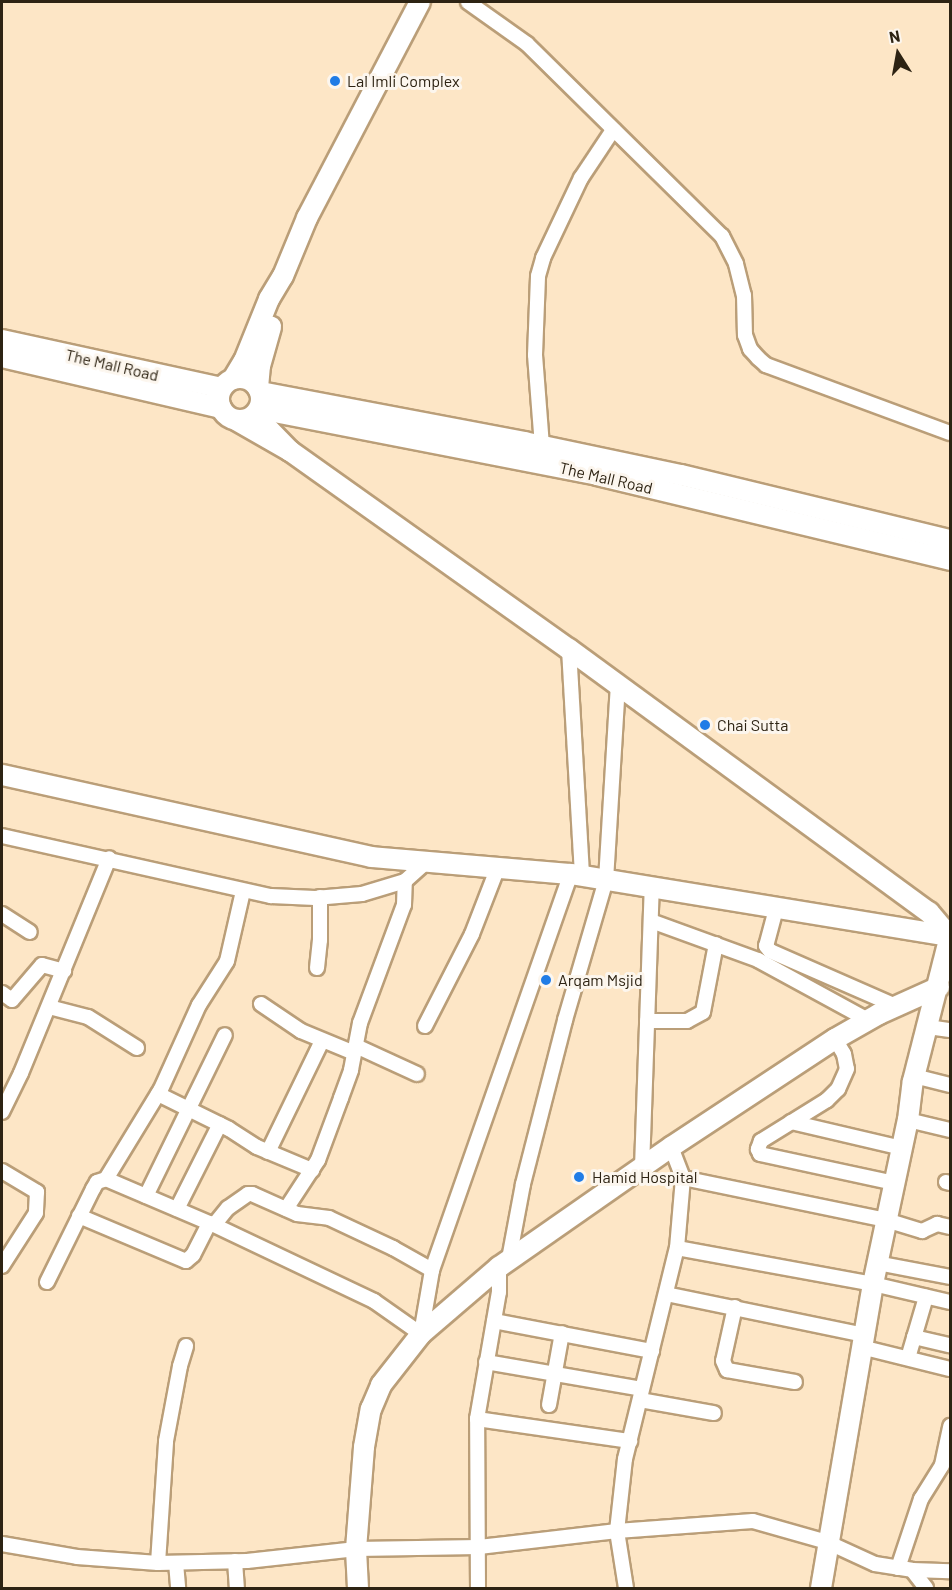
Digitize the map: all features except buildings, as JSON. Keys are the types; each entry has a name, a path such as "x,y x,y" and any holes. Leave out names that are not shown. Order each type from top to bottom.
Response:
{"street":[{"path":"420,2 307,218 283,276 268,299 244,362 228,383 219,402 248,405 290,450 570,650 929,912 950,936"},
{"path":"468,2 527,44 729,245 744,295 745,335 750,349 758,358 766,364 951,433"},
{"path":"534,450 538,276 543,258 580,178 613,130"},
{"path":"248,405 264,349 281,302 283,276"},
{"name":"The Mall Road","path":"2,340 228,383 247,379 248,405"},
{"name":"The Mall Road","path":"2,357 248,405 534,450 708,492 951,560"},
{"name":"The Mall Road","path":"708,492 951,540"},
{"path":"421,1334 432,1270 576,875 570,650"},
{"path":"478,1588 477,1419 504,1263 526,1173 606,880 618,685"},
{"path":"2,775 371,856 576,875 950,936"},
{"path":"2,836 109,858 271,896 320,897 362,894 405,881 427,861"},
{"path":"2,1112 49,1007 109,858"},
{"path":"425,1026 472,934 498,867"},
{"path":"286,1209 312,1170 341,1098 371,988 404,905 405,881"},
{"path":"642,1168 652,888"},
{"path":"46,1282 97,1182 106,1179 158,1094 199,1005 227,961 243,891"},
{"path":"317,968 320,940 320,897"},
{"path":"776,909 766,946 770,951 896,1006"},
{"path":"2,914 30,932"},
{"path":"651,921 758,960 868,1020"},
{"path":"821,1588 827,1542 877,1263 908,1120 914,1076 939,987 950,936"},
{"path":"647,1021 687,1021 703,1012 716,944"},
{"path":"2,993 12,1000 42,964 64,971"},
{"path":"358,1588 356,1549 364,1447 370,1409 381,1385 421,1334 504,1263 671,1147 835,1039 896,1006 939,987"},
{"path":"261,1004 301,1031 322,1041 355,1049 417,1074"},
{"path":"49,1007 88,1017 137,1048"},
{"path":"928,1027 951,1030"},
{"path":"146,1196 225,1035"},
{"path":"835,1039 844,1054 845,1076 838,1089 826,1100 762,1141 758,1149 760,1154 894,1183"},
{"path":"268,1152 322,1041"},
{"path":"914,1076 951,1085"},
{"path":"158,1094 220,1124 268,1152 312,1170"},
{"path":"908,1120 951,1130"},
{"path":"791,1122 902,1148"},
{"path":"177,1209 220,1124"},
{"path":"626,1588 617,1531 625,1459 677,1248 683,1178 671,1147"},
{"path":"2,1171 37,1192 36,1213 2,1266"},
{"path":"683,1178 886,1220 922,1231 938,1224 951,1227"},
{"path":"106,1179 212,1224 374,1301 421,1334"},
{"path":"80,1216 186,1261 193,1255 212,1224 228,1208 248,1194 303,1215 323,1216 393,1248 432,1270"},
{"path":"677,1248 873,1284 951,1302"},
{"path":"877,1263 951,1277"},
{"path":"666,1294 735,1308 863,1341 908,1358 951,1369"},
{"path":"908,1358 926,1297"},
{"path":"735,1308 723,1362 727,1370 795,1383"},
{"path":"494,1321 652,1351"},
{"path":"549,1404 562,1333"},
{"path":"914,1337 951,1345"},
{"path":"158,1563 166,1441 186,1346"},
{"path":"486,1362 554,1373 714,1413"},
{"path":"477,1419 630,1441"},
{"path":"905,1569 921,1499 940,1472 951,1426"},
{"path":"2,1544 76,1557 176,1563 235,1561 356,1549 479,1547 617,1531 753,1521 827,1542 875,1564 905,1569 951,1571"},
{"path":"235,1561 237,1588"},
{"path":"176,1563 178,1588"},
{"path":"905,1569 926,1588"}],"place":[{"name":"Lal Imli Complex","path":"335,81"},
{"name":"Chai Sutta","path":"705,725"},
{"name":"Arqam Msjid","path":"546,980"},
{"name":"Hamid Hospital","path":"579,1177"}]}
